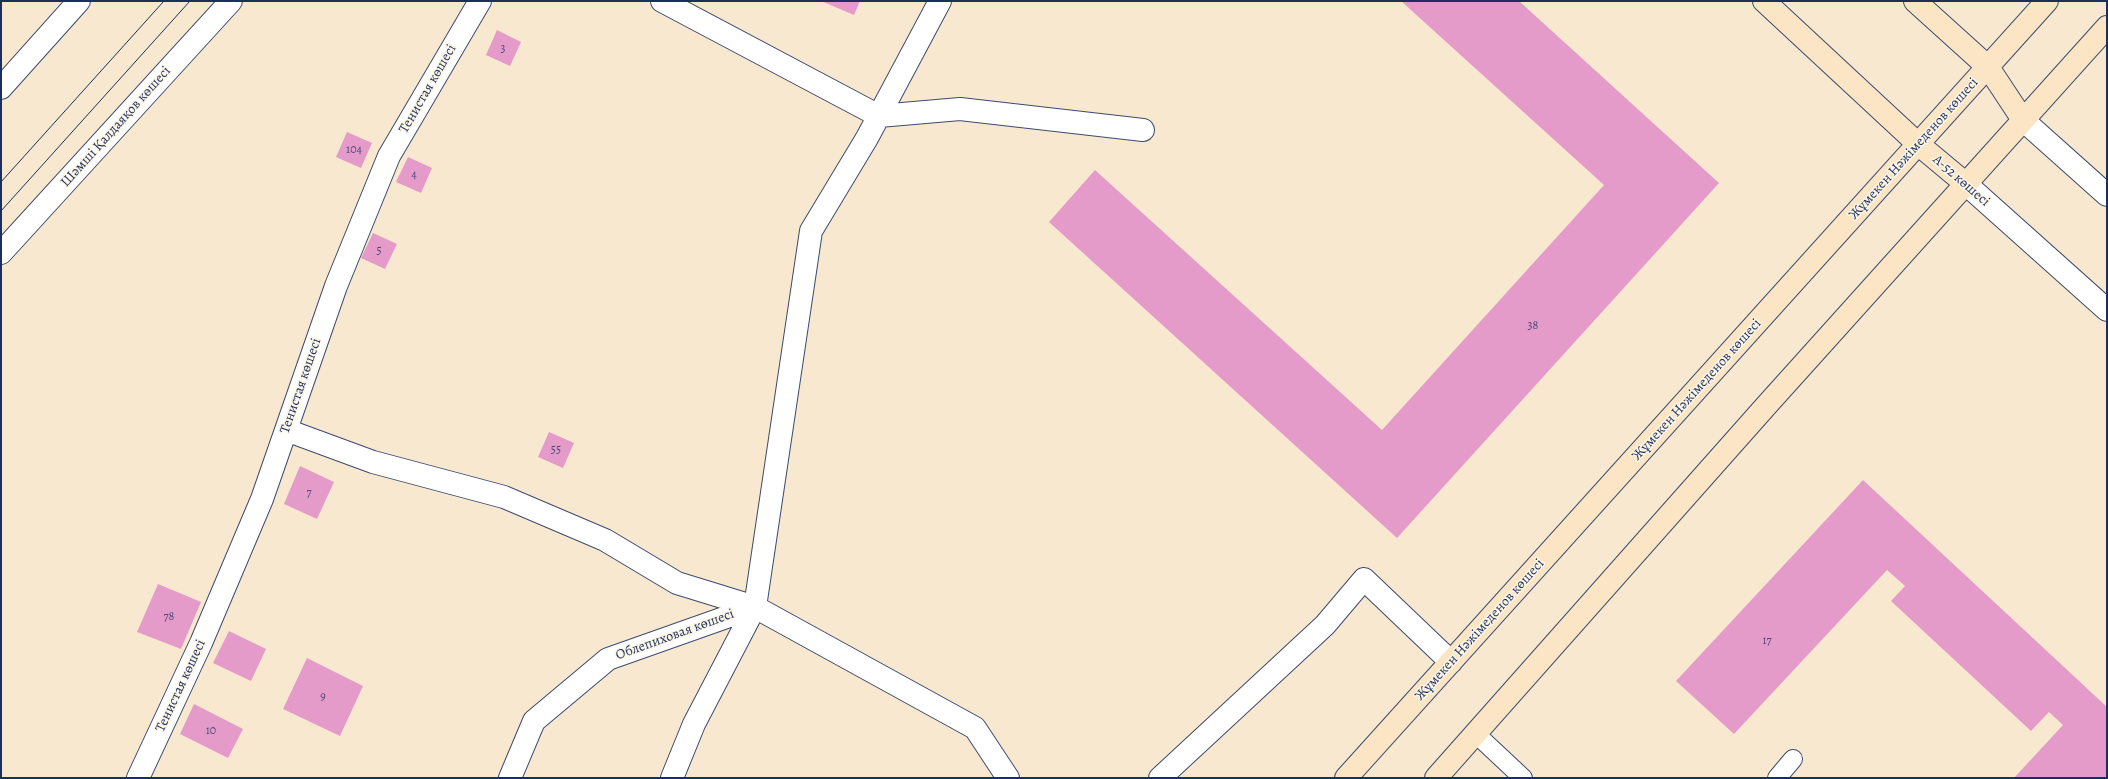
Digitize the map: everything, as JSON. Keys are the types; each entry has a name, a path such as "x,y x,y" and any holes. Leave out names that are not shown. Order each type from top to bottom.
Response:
{"main road":[{"name":"А-52 көшесі","path":"1764,1 1918,144 1966,184"},
{"path":"1915,1 1988,67 2023,120"},
{"name":"Жұмекен Нәжімеденов көшесі","path":"1346,778 2047,1"},
{"path":"1436,778 2107,27"}],"street":[{"path":"1,88 79,1"},
{"name":"Шәмші Қалдаяқов көшесі","path":"1,253 231,1"},
{"name":"Тенистая көшесі","path":"138,778 201,643 262,499 336,286 389,156 480,1"},
{"path":"662,1 879,116 960,109 1143,130"},
{"path":"672,778 694,724 755,607 811,231 879,116 940,1"},
{"path":"2023,120 2107,195"},
{"name":"А-52 көшесі","path":"1966,184 2107,310"},
{"path":"286,430 373,462 504,497 605,540 677,583 755,607 976,728 1008,778"},
{"path":"1160,778 1325,625 1364,579 1451,662"},
{"name":"Облепиховая көшесі","path":"510,778 534,721 608,659 755,607"}],"lane":[{"path":"1476,734 1523,778"},
{"path":"1777,778 1793,759"}],"building":[{"path":"821,1 860,1 854,15"},
{"path":"1401,1 1519,1 1719,183 1397,538 1049,222 1095,170 1382,430 1604,185"},
{"path":"497,30 521,42 510,66 486,55"},
{"path":"347,132 372,143 361,168 336,157"},
{"path":"408,157 432,168 421,193 396,182"},
{"path":"373,233 397,244 385,269 361,258"},
{"path":"549,432 574,443 563,468 538,457"},
{"path":"300,466 334,482 317,519 284,504"},
{"path":"1863,480 2107,707 2107,778 2014,778 2063,725 2049,712 2031,731 1891,601 1905,586 1887,570 1734,734 1676,681"},
{"path":"158,584 201,602 181,649 137,632"},
{"path":"229,631 266,649 251,681 213,663"},
{"path":"307,658 363,686 340,736 283,709"},
{"path":"194,704 243,729 228,758 180,734"}],"tram line":[{"path":"1,182 164,1"},
{"path":"1,211 190,1"}]}
